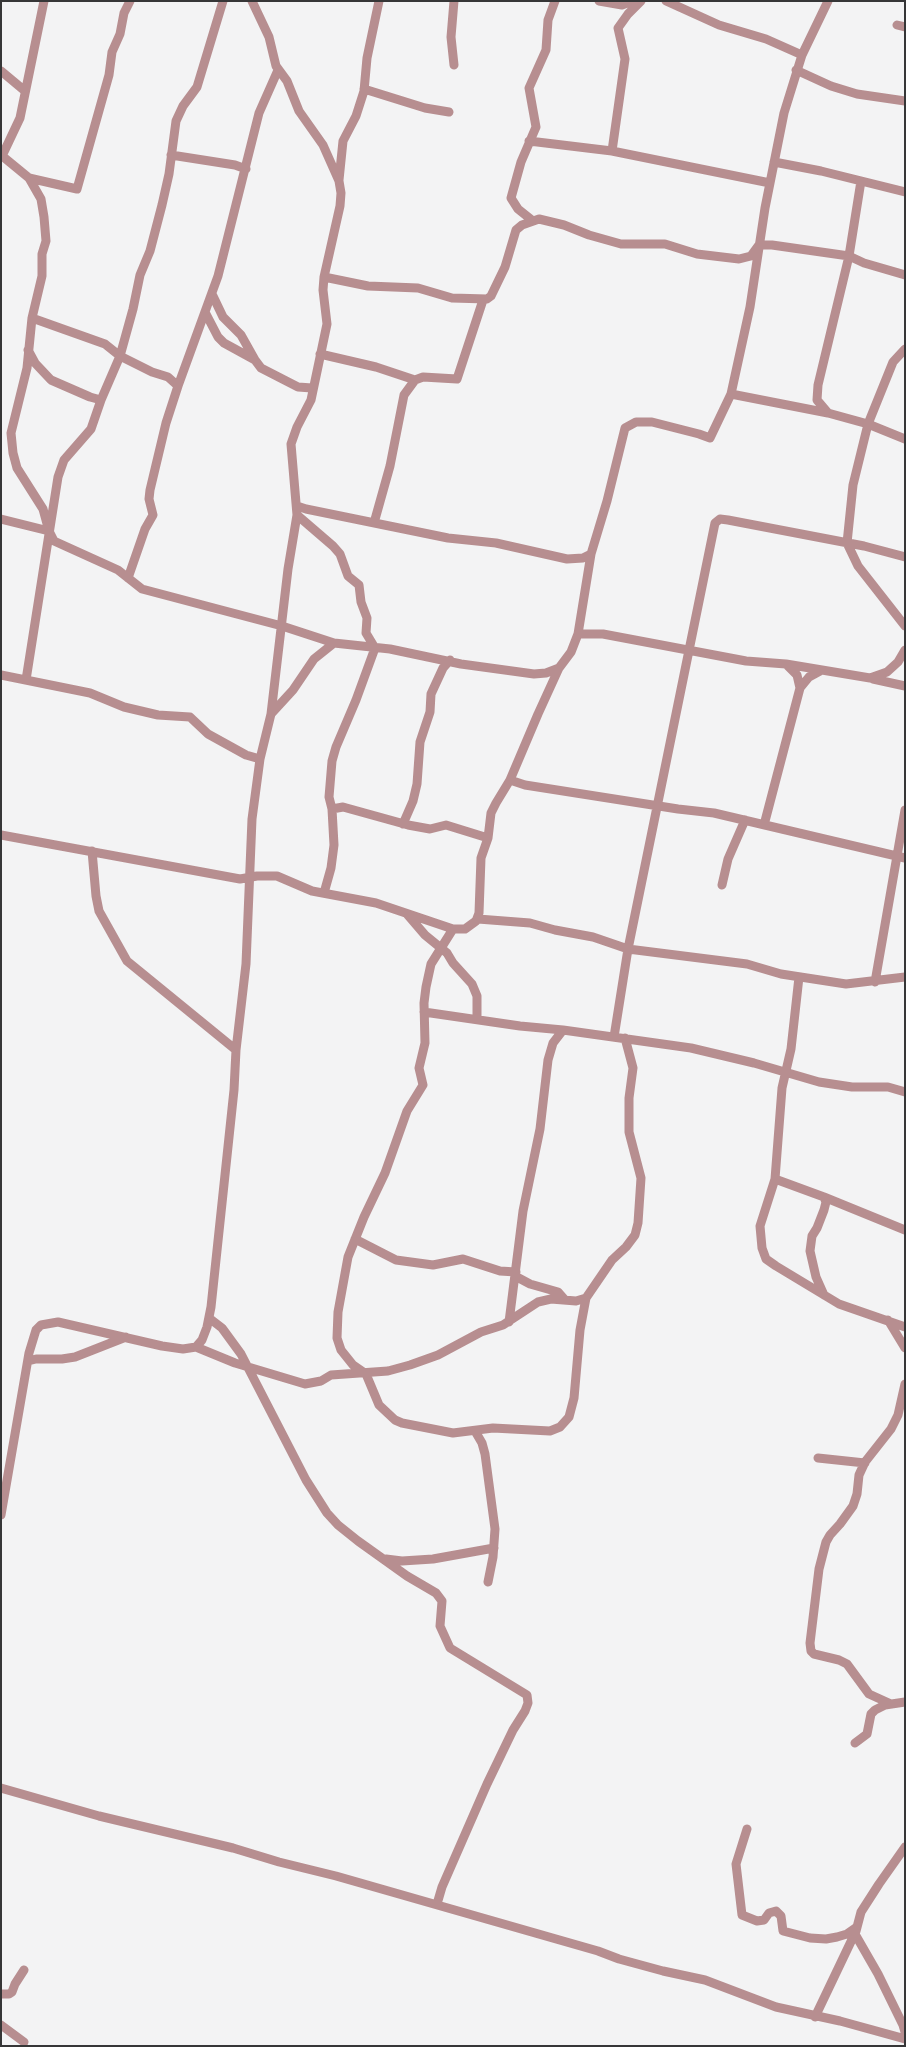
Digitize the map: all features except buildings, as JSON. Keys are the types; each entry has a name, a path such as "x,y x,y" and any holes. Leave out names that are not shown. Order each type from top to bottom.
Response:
{"street":[{"path":"44,1 20,118 2,156 29,178 41,199 46,241 42,254 42,276 32,318 27,368 6,433 18,468 43,509 54,541 107,565 142,588 282,626 334,643 534,674 546,673 560,668"},
{"path":"29,178 77,189 110,75 112,52 120,34 124,13 130,1"},
{"path":"26,680 58,477 64,460 91,429 120,356 127,335 140,275 150,251 162,205 176,121 183,106 197,87 223,1"},
{"path":"252,1 269,37 278,70 287,81 299,111 323,145 339,181"},
{"path":"196,1347 205,1334 215,1277 246,964 252,819 260,759 271,714 288,569 297,511 292,444 297,426 310,400 328,320 323,290 324,277 340,206 339,181 343,141 356,116 364,89 367,58 379,1"},
{"path":"454,1 451,37 454,65"},
{"path":"532,221 518,209 511,198 515,178 536,127 529,88 546,50 548,20 555,1"},
{"path":"599,1 622,5 633,1"},
{"path":"612,151 625,59 618,28 641,1"},
{"path":"666,1 719,25 766,39 802,55"},
{"path":"1,835 240,879 277,876 312,891 376,903 453,929 466,929 478,919 481,858 488,838 491,813 510,780 524,745 560,668 571,652 578,634 591,554 607,501 625,428 636,422 652,422 710,438 730,394 750,307 770,183 784,113 796,70 828,1"},
{"path":"128,578 144,529 153,515 149,499 150,490 178,386 212,294 246,170 259,114 278,70"},
{"path":"796,70 831,86 857,94 905,102"},
{"path":"1,71 25,91"},
{"path":"364,89 417,105 449,112"},
{"path":"529,141 612,151 770,183"},
{"path":"171,155 235,165 246,170"},
{"path":"774,162 822,171 905,192"},
{"path":"828,413 817,400 818,385 849,256 861,181"},
{"path":"324,277 368,286 414,288 444,297 482,300 491,296 505,267 516,230 532,221 544,220 621,244 665,244 712,257 746,258 751,256 760,245"},
{"path":"760,245 849,256 864,263 905,275"},
{"path":"212,294 223,317 241,335 261,368 298,387 312,388"},
{"path":"320,354 399,373 415,380 431,377 457,380 482,300"},
{"path":"205,312 224,344 255,360"},
{"path":"32,318 105,344 120,356 152,372 168,377 178,386"},
{"path":"28,350 35,363 51,380 101,400"},
{"path":"905,350 894,362 868,424 853,485 847,543 858,566 905,626"},
{"path":"374,523 390,466 402,401 407,388 415,380"},
{"path":"730,394 828,413 868,424 905,440"},
{"path":"297,511 374,523 448,538 496,543 568,559 583,558 591,554"},
{"path":"297,511 340,554 348,576 359,585 361,602 367,618 366,633 375,648"},
{"path":"1,519 49,531"},
{"path":"614,1036 628,949 656,805 703,584 713,526 717,520 728,520 847,543 905,558"},
{"path":"578,634 603,634 746,661 786,664 870,678 905,686"},
{"path":"271,714 293,690 314,659 334,643"},
{"path":"324,893 333,855 332,809 329,797 336,747 375,648"},
{"path":"870,678 887,672 898,662 905,650"},
{"path":"403,824 413,801 417,784 420,742 430,712 431,694 443,668 450,660"},
{"path":"764,825 800,688 798,674 786,664"},
{"path":"800,688 809,677 820,671"},
{"path":"1,675 96,695 124,706 158,715 190,717 208,734 246,755 260,759"},
{"path":"510,780 525,785 714,813 902,857"},
{"path":"332,809 343,807 403,824 430,829 446,825 488,838"},
{"path":"875,982 902,857 905,810"},
{"path":"722,885 728,859 745,820"},
{"path":"92,851 99,911 127,961 236,1050"},
{"path":"406,913 425,936 442,948 474,988 478,1004 477,1019"},
{"path":"478,919 530,923 555,930 593,936 628,949 747,964 799,977 846,984 905,977"},
{"path":"453,929 431,964 424,1002 426,1043 419,1068 424,1083 407,1110 385,1173 355,1239 348,1257 341,1290 336,1338 345,1358 366,1374 379,1405 395,1420 410,1426 453,1433 493,1428 550,1431 560,1427 569,1417 574,1398 580,1330 586,1298 612,1260 626,1247 635,1235 638,1223 641,1178 629,1132 629,1098 633,1068 625,1038"},
{"path":"799,977 791,1049 782,1088 775,1179 760,1226 762,1248 766,1259 790,1276 824,1295 850,1309 905,1327"},
{"path":"424,1012 513,1025 614,1036 691,1048 754,1063 819,1082 852,1086 888,1087 905,1092"},
{"path":"509,1322 526,1192 540,1129 548,1060 553,1043 563,1030"},
{"path":"775,1179 905,1230"},
{"path":"824,1197 826,1202 824,1210 812,1236 810,1251 816,1277 824,1295"},
{"path":"355,1239 396,1260 433,1265 463,1259 516,1274 530,1284 558,1292 565,1300"},
{"path":"2,1511 28,1361 36,1330 41,1325 50,1322 80,1326 162,1346 183,1349 196,1347 223,1359 305,1384 320,1381 331,1375 388,1371 419,1362 438,1355 481,1332 509,1322 527,1307 538,1302 576,1301 586,1298"},
{"path":"209,1318 222,1328 241,1354 306,1480 327,1513 338,1526 358,1541 407,1576 436,1593 442,1602 440,1626 450,1648 520,1689 528,1698 525,1711 513,1730 487,1784 437,1904"},
{"path":"888,1320 905,1348"},
{"path":"28,1361 75,1357 126,1337"},
{"path":"892,1704 869,1694 847,1664 839,1660 814,1654 810,1648 819,1569 826,1542 830,1534 853,1506 857,1494 859,1475 865,1463 898,1415 905,1384"},
{"path":"475,1431 482,1442 485,1454 495,1529 488,1582"},
{"path":"818,1458 865,1463"},
{"path":"385,1559 402,1561 433,1559 494,1548"},
{"path":"855,1743 867,1734 871,1714 875,1710 905,1702"},
{"path":"1,1788 108,1818 233,1848 437,1904 598,1951 619,1959 705,1980 776,2007 840,2021 905,2040"},
{"path":"748,1829 736,1864 742,1914 757,1921 764,1920 769,1913 776,1911 781,1916 783,1932 810,1938 826,1939 856,1930"},
{"path":"815,2017 856,1930 861,1912 870,1896 905,1847"},
{"path":"856,1930 905,2032"},
{"path":"1,1994 12,1992 24,1970"},
{"path":"1,2025 24,2042"}]}
